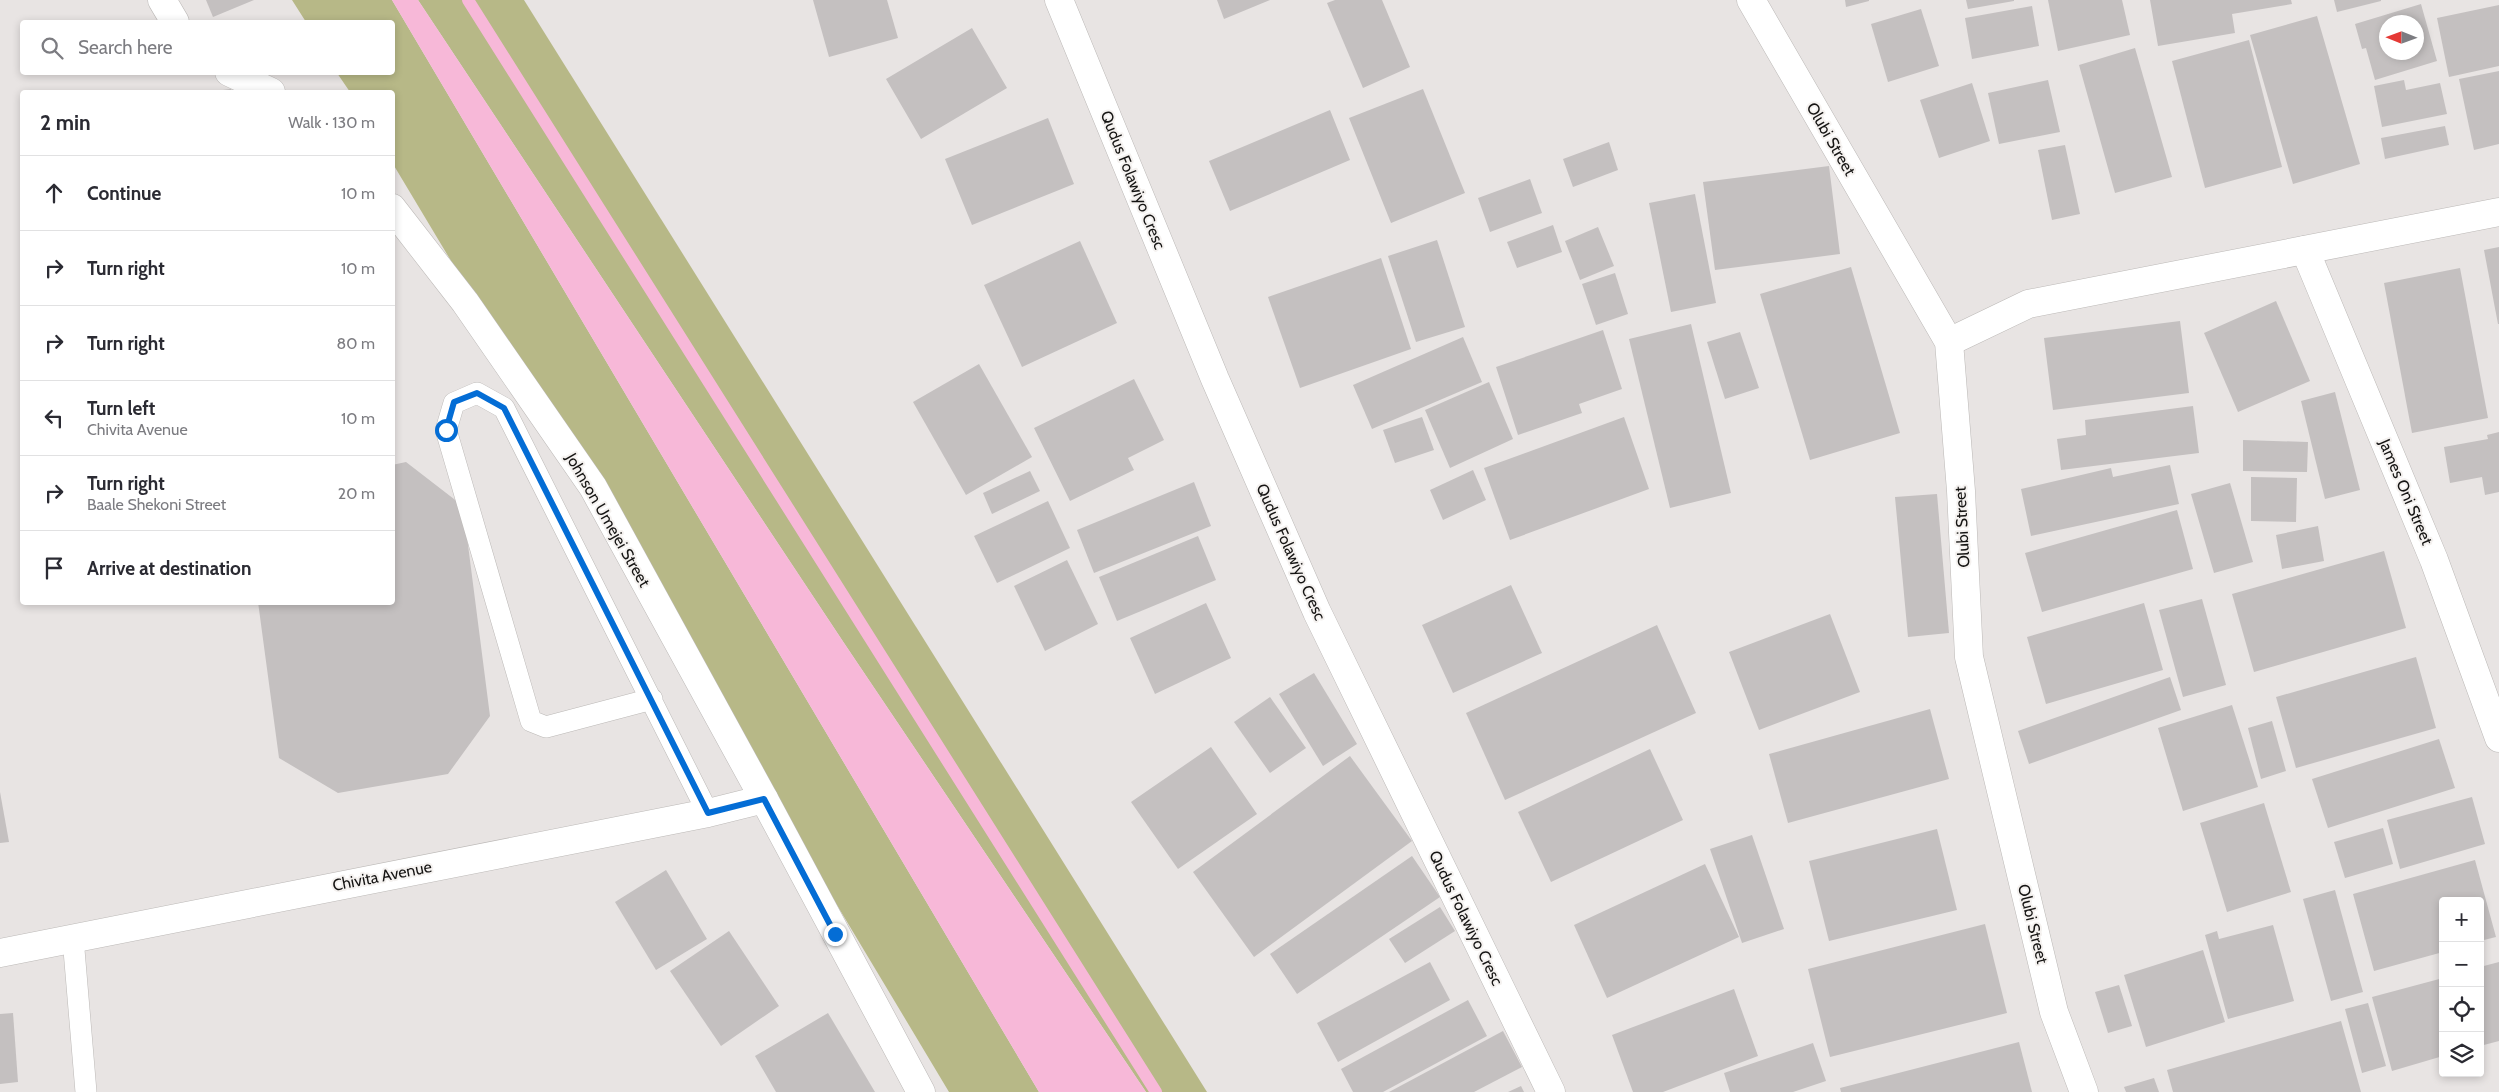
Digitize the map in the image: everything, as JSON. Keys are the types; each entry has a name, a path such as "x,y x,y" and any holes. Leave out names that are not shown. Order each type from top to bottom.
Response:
{"street":[{"path":"162,0 175,20"},
{"name":"Qudus Folawiyo Cresc","path":"1059,0 1215,379 1317,612 1551,1092"},
{"name":"Olubi Street","path":"1751,0 1949,342 1961,491 1969,658 2054,1012 2084,1092"},
{"path":"236,75 267,90"},
{"name":"Johnson Umejei Street","path":"395,212 465,302 593,488 764,799 921,1092"},
{"path":"1949,342 2028,304 2499,212"},
{"name":"James Oni Street","path":"2305,250 2434,560 2499,738"},
{"name":"Chivita Avenue","path":"0,953 708,813 764,799"}],"lane":[{"path":"652,699 546,727 531,721 446,430 454,402 477,393 504,408 652,699 708,813"},
{"path":"73,938 86,1092"}],"green space":[{"path":"292,0 392,0 1039,1092 949,1092 395,167 395,90 349,90 338,75 395,75 395,20 305,20"},
{"path":"418,0 524,0 1207,1092 1146,1092 844,643"}],"shaded area":[{"path":"392,0 418,0 844,643 1146,1092 1039,1092"}],"building":[{"path":"206,0 254,0 213,17"},
{"path":"813,0 887,0 898,38 829,57"},
{"path":"1217,0 1270,0 1224,19"},
{"path":"1335,0 1382,0 1410,67 1363,88 1327,3"},
{"path":"1845,0 1869,0 1869,1 1846,7"},
{"path":"1966,0 2014,0 2014,1 1968,9"},
{"path":"2048,0 2122,0 2130,35 2058,51"},
{"path":"2150,0 2291,0 2292,4 2232,14 2235,33 2158,46"},
{"path":"2334,0 2381,0 2381,1 2337,12"},
{"path":"2421,4 2437,61 2375,80 2366,48 2362,49 2355,24 2379,17 2379,60 2424,60 2424,15 2385,15"},
{"path":"2499,5 2499,66 2449,77 2437,18"},
{"path":"2032,6 2039,46 1972,59 1965,18"},
{"path":"1921,9 1939,66 1888,82 1871,24"},
{"path":"2317,16 2360,164 2293,184 2250,35"},
{"path":"972,28 1007,88 921,139 886,79"},
{"path":"2249,40 2282,167 2205,188 2172,61"},
{"path":"2135,48 2172,177 2115,193 2079,65"},
{"path":"2499,71 2499,144 2474,150 2459,79"},
{"path":"2048,80 2060,132 1999,144 1988,93"},
{"path":"2404,80 2406,90 2440,83 2447,114 2382,127 2374,86"},
{"path":"1972,83 1990,141 1939,158 1920,100"},
{"path":"1423,89 1465,193 1391,223 1349,118"},
{"path":"1330,110 1350,160 1230,211 1209,161"},
{"path":"1048,118 1074,184 972,225 945,159"},
{"path":"2445,126 2449,145 2385,159 2381,138"},
{"path":"1609,142 1618,170 1573,187 1563,159"},
{"path":"2065,145 2080,214 2052,220 2038,150"},
{"path":"1829,166 1840,254 1715,270 1703,182"},
{"path":"1530,179 1542,213 1490,232 1478,198"},
{"path":"1695,194 1716,303 1671,312 1649,203"},
{"path":"1553,225 1562,252 1517,268 1507,242"},
{"path":"1598,227 1614,266 1580,280 1565,241"},
{"path":"1437,240 1465,327 1416,342 1388,256"},
{"path":"1080,241 1117,323 1022,367 984,285"},
{"path":"2499,247 2499,324 2498,324 2484,250"},
{"path":"1381,258 1411,349 1300,388 1268,297"},
{"path":"1851,267 1900,433 1810,460 1760,294"},
{"path":"2460,268 2488,418 2412,433 2384,283"},
{"path":"1615,273 1628,314 1596,325 1582,284"},
{"path":"2276,301 2310,381 2238,412 2204,333"},
{"path":"2180,321 2189,393 2053,410 2044,338"},
{"path":"1691,324 1731,493 1670,508 1629,339"},
{"path":"1603,330 1622,389 1579,404 1582,413 1518,435 1496,367"},
{"path":"1740,332 1759,388 1725,399 1707,342"},
{"path":"1463,337 1482,382 1372,429 1353,385"},
{"path":"979,364 1032,457 966,495 913,402"},
{"path":"1134,379 1164,440 1128,458 1134,470 1070,501 1034,428"},
{"path":"1489,382 1513,439 1450,468 1425,410"},
{"path":"2335,392 2360,490 2325,499 2301,401"},
{"path":"2193,406 2199,453 2061,470 2057,439 2086,435 2085,420"},
{"path":"1422,417 1434,450 1395,463 1383,430"},
{"path":"1624,417 1649,489 1510,540 1484,468"},
{"path":"2499,432 2499,492 2485,495 2482,477 2450,483 2444,447 2488,439 2487,435"},
{"path":"2243,440 2308,442 2307,472 2243,471"},
{"path":"406,462 463,506 490,716 448,774 338,793 279,758 258,605 395,605 395,464"},
{"path":"2170,465 2179,504 2031,536 2021,489 2111,468 2113,477"},
{"path":"1473,470 1486,500 1443,520 1430,490"},
{"path":"1030,471 1040,491 992,514 983,493"},
{"path":"2251,477 2297,478 2296,522 2251,521"},
{"path":"1194,482 1211,526 1094,573 1077,530"},
{"path":"2230,483 2253,562 2214,573 2191,494"},
{"path":"1937,494 1949,633 1908,637 1895,497"},
{"path":"1048,501 1070,548 997,583 974,536"},
{"path":"2177,510 2193,569 2042,612 2025,553"},
{"path":"2318,526 2324,561 2282,569 2276,535"},
{"path":"1198,536 1216,580 1117,621 1099,577"},
{"path":"2384,551 2406,628 2254,672 2232,594"},
{"path":"1067,560 1098,624 1045,651 1014,586"},
{"path":"1511,585 1542,653 1453,693 1422,625"},
{"path":"2202,599 2226,685 2183,697 2159,610"},
{"path":"1206,603 1231,658 1155,694 1130,638"},
{"path":"2144,603 2163,670 2046,704 2027,637"},
{"path":"1830,614 1860,692 1759,730 1729,652"},
{"path":"1657,625 1696,713 1505,800 1466,713"},
{"path":"2416,657 2436,728 2296,768 2276,697"},
{"path":"1314,673 1357,744 1323,766 1279,694"},
{"path":"2170,677 2181,710 2029,764 2018,731"},
{"path":"1270,697 1306,748 1270,773 1234,722"},
{"path":"2232,705 2258,787 2183,811 2158,728"},
{"path":"1930,709 1949,779 1788,823 1769,754"},
{"path":"2272,721 2286,771 2261,779 2248,728"},
{"path":"2439,739 2455,788 2328,828 2312,779"},
{"path":"1211,747 1257,814 1178,869 1131,802"},
{"path":"1650,749 1683,820 1551,882 1518,812"},
{"path":"1350,756 1412,841 1254,957 1193,872"},
{"path":"0,792 9,842 0,843"},
{"path":"2472,797 2485,844 2400,869 2387,820"},
{"path":"2264,803 2291,892 2227,912 2200,823"},
{"path":"2383,828 2393,864 2345,878 2334,842"},
{"path":"1937,829 1957,910 1829,941 1809,861"},
{"path":"1752,835 1784,929 1742,943 1710,849"},
{"path":"1412,856 1440,897 1297,994 1270,954"},
{"path":"2475,860 2496,937 2484,940 2484,897 2439,897 2439,953 2374,971 2353,894"},
{"path":"1705,864 1739,937 1607,998 1574,925"},
{"path":"666,870 707,939 656,970 615,902"},
{"path":"2335,890 2363,992 2331,1001 2303,899"},
{"path":"1440,907 1455,931 1405,963 1389,939"},
{"path":"1985,924 2007,1013 1830,1057 1808,969"},
{"path":"2273,925 2294,1001 2228,1019 2205,935 2217,931 2219,939"},
{"path":"729,931 779,1006 721,1046 670,971"},
{"path":"2203,950 2225,1022 2146,1047 2124,975"},
{"path":"1430,962 1450,1000 1338,1062 1317,1023"},
{"path":"2499,962 2499,1041 2484,1045 2484,987 2484,966"},
{"path":"2439,979 2439,1057 2392,1071 2372,997"},
{"path":"2119,985 2132,1026 2108,1033 2095,992"},
{"path":"1734,989 1758,1056 1663,1092 1633,1092 1612,1035"},
{"path":"1468,1000 1487,1036 1383,1092 1353,1092 1341,1069"},
{"path":"2368,1003 2386,1066 2362,1073 2345,1009"},
{"path":"13,1013 18,1082 0,1084 0,1014"},
{"path":"828,1013 875,1092 776,1092 755,1056"},
{"path":"2341,1021 2361,1092 2173,1092 2167,1070"},
{"path":"1503,1031 1522,1067 1474,1092 1389,1092"},
{"path":"2019,1042 2032,1092 1841,1092 1840,1088"},
{"path":"1813,1043 1826,1081 1793,1092 1730,1092 1724,1073"},
{"path":"2154,1078 2159,1092 2126,1092 2124,1087"},
{"path":"1521,1086 1524,1092 1508,1092"}],"waterway":[{"path":"468,0 1156,1092"}],"route":[{"path":"446,430 454,402 477,393 504,408 708,813 764,799 835,934"}]}
